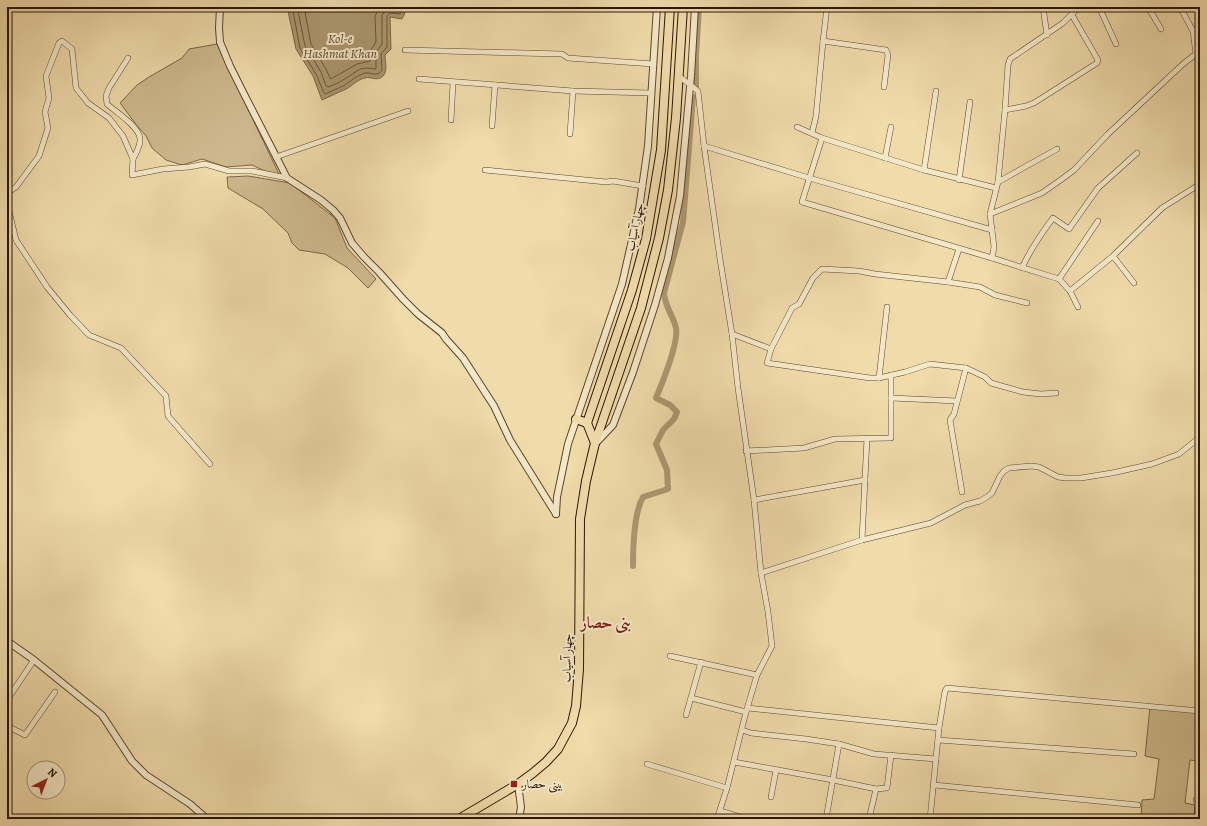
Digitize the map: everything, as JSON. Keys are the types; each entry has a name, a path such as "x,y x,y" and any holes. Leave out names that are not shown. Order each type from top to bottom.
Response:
{"highway":[{"name":"چهار آسیاب","path":"587,423 632,290 646,239 661,150 670,7"},
{"name":"چهار آسیاب","path":"459,819 533,774 558,749 572,723 576,706 579,669 580,519 586,480 595,443 641,308 659,238 668,190 676,118 680,77 683,7"},
{"path":"576,419 587,423 595,443"}],"street":[{"path":"220,7 220,42 233,73 287,178"},
{"path":"128,58 109,88 106,96 107,104 137,131 140,138 139,148 133,159 132,175 163,169 190,167 205,164 229,171 252,171 287,178 321,200 340,218 352,243 364,257 380,272 402,299 442,333 463,358 494,406 510,440 556,514 568,444 622,284 639,210 648,146 657,7"},
{"path":"595,443 613,425 633,372 655,306 668,258 680,196 695,7"},
{"path":"812,133 816,116 827,7"},
{"path":"1043,7 1047,35"},
{"path":"992,258 994,247 990,214 998,182 1008,65 1010,59 1064,24 1078,7"},
{"path":"1099,7 1116,44"},
{"path":"1148,7 1161,29"},
{"path":"990,214 1042,193 1074,170 1133,110 1196,54 1193,31 1180,7"},
{"path":"1005,110 1034,103 1097,63 1098,60 1072,15"},
{"path":"1193,31 1200,28"},
{"path":"8,192 16,187 39,156 48,128 44,112 49,98 46,76 59,43 62,41 72,49 76,88 88,103 109,118 123,136 133,159"},
{"path":"823,41 886,50 888,55 884,87"},
{"path":"405,50 562,54 568,58 653,64"},
{"path":"680,77 698,91 704,146 732,334 746,451 754,500 761,573 772,646 758,675 717,819"},
{"path":"419,80 573,91 651,93"},
{"path":"451,120 453,82"},
{"path":"492,126 495,85"},
{"path":"570,134 573,91"},
{"path":"924,170 936,91"},
{"path":"959,180 970,102"},
{"path":"276,157 408,110"},
{"path":"797,127 822,138 924,170 959,180 996,188"},
{"path":"885,158 891,127"},
{"path":"822,138 802,202 1059,279 1070,292 1078,307"},
{"path":"704,146 809,178 992,230"},
{"path":"998,182 1057,149"},
{"path":"1022,268 1028,255 1053,218 1069,229 1098,188 1137,153"},
{"path":"485,170 606,182 613,181 642,186"},
{"path":"1070,292 1113,256 1162,208 1200,184"},
{"path":"7,185 8,207 16,240 47,287 89,335 121,348 166,396 168,416 210,464"},
{"path":"1059,279 1098,221"},
{"path":"948,282 959,249"},
{"path":"1113,256 1134,284"},
{"path":"1026,303 995,295 980,287 859,271 822,269 814,278 799,304 792,308 771,349 767,363 870,378 879,378 905,372 930,364 966,368 985,377 991,383 1023,392 1041,394 1056,393"},
{"path":"879,378 887,307"},
{"path":"732,334 771,349"},
{"path":"962,492 950,420 954,414 966,368"},
{"path":"746,451 804,448 835,439 891,438 891,375"},
{"path":"891,398 957,401"},
{"path":"761,573 862,540 931,523 965,505 980,501 992,492 1000,476 1009,468 1032,466 1039,467 1058,477 1066,478 1081,478 1112,473 1152,464 1179,454 1200,437"},
{"path":"862,540 867,438"},
{"path":"754,500 865,480"},
{"path":"7,641 34,660 102,715 132,761 146,775 190,804 207,819"},
{"path":"670,656 758,675"},
{"path":"7,700 34,660"},
{"path":"686,715 701,662"},
{"path":"930,819 939,728 945,691 948,688 1200,711"},
{"path":"7,728 9,727 25,735 55,692"},
{"path":"691,698 747,710 939,728"},
{"path":"742,730 751,733 839,744 874,754 936,759"},
{"path":"938,740 1134,754"},
{"path":"826,819 834,780 839,744"},
{"path":"734,762 876,789 887,788 891,755"},
{"path":"647,764 727,788"},
{"path":"771,797 776,770"},
{"path":"518,784 521,807 519,819"},
{"path":"934,785 1138,805"},
{"path":"869,819 876,789"},
{"path":"720,811 746,819"}],"shaded area":[{"path":"217,44 279,174 267,172 252,165 226,167 202,159 182,165 166,160 152,148 146,136 120,103 137,85 182,58 189,49"},
{"path":"248,176 290,183 335,218 347,248 376,279 368,288 348,268 325,254 299,250 292,243 288,233 263,209 228,188 227,177"},
{"path":"1150,707 1200,711 1200,731 1196,761 1190,760 1185,803 1195,805 1194,819 1141,819 1142,800 1154,799 1159,759 1145,756"}],"water":[{"name":"Kol-e Hashmat Khan","path":"289,7 406,7 402,19 390,17 391,49 385,55 385,74 378,79 367,78 357,81 346,89 322,100 313,76 296,49 288,11"}],"waterway":[{"path":"696,87 699,7"},
{"path":"633,566 636,521 643,497 668,489 667,470 656,444 663,430 674,419 677,412 670,405 656,398 675,343 675,323 666,303 664,293 683,222 693,97"}],"place":[{"name":"بینی حصار","path":"514,784"}],"district":[{"name":"بنی حصار","path":"606,622"}]}
